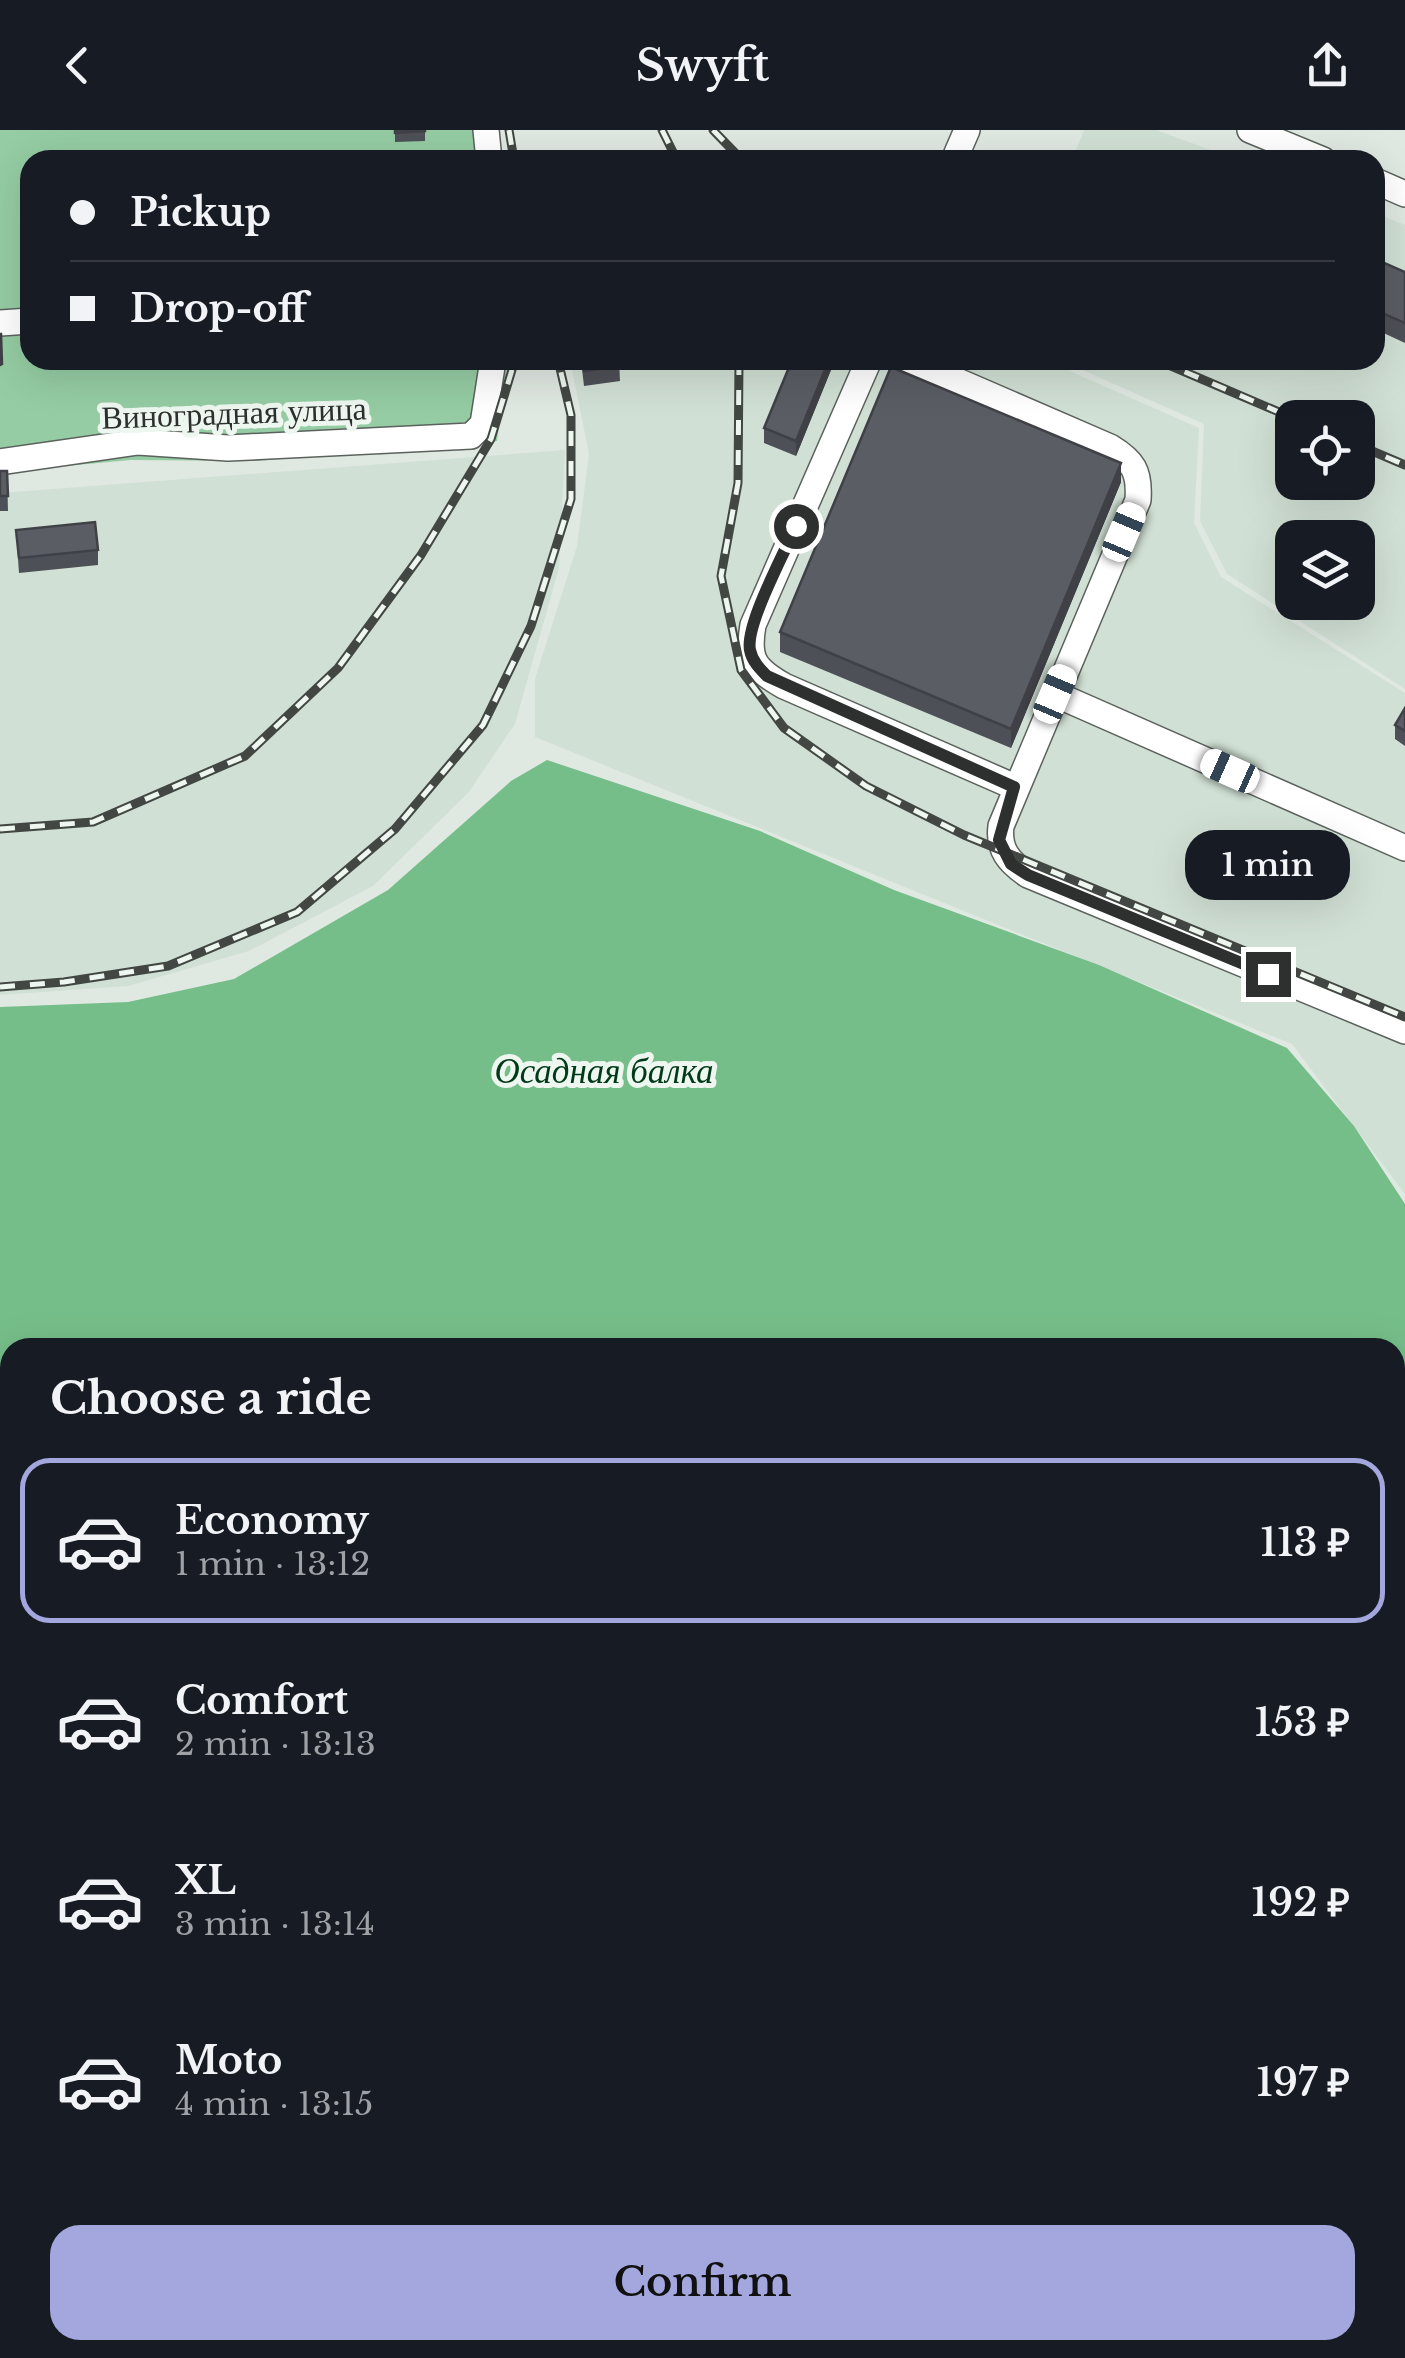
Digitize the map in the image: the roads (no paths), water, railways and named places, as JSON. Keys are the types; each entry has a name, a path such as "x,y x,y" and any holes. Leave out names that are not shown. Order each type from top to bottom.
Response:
{"street":[{"path":"1252,130 1299,150"},
{"name":"Виноградная улица","path":"0,462 138,442 228,448 470,436 483,424 491,370"},
{"path":"865,370 753,625 749,648 754,662 784,686 1014,787"},
{"path":"932,370 1110,446 1132,460 1137,472 1138,500 1014,787 999,840 1011,864 1028,875 1405,1031"},
{"path":"1055,694 1405,848"}],"water":[{"name":"Осадная балка","path":"547,760 760,831 894,890 1099,965 1287,1048 1354,1126 1405,1204 1405,1338 0,1338 0,1007 128,1002 234,979 388,890 511,781"}],"railway":[{"path":"509,130 512,150"},
{"path":"662,130 672,150"},
{"path":"713,130 732,150"},
{"path":"0,829 93,822 245,756 338,668 421,555 491,439 512,370"},
{"path":"0,987 168,966 297,912 395,829 483,725 531,626 571,499 571,415 560,370"},
{"path":"739,370 738,483 721,576 741,670 784,728 866,786 964,835 1405,1017"},
{"path":"1180,370 1275,410"},
{"path":"1375,452 1405,465"}]}
